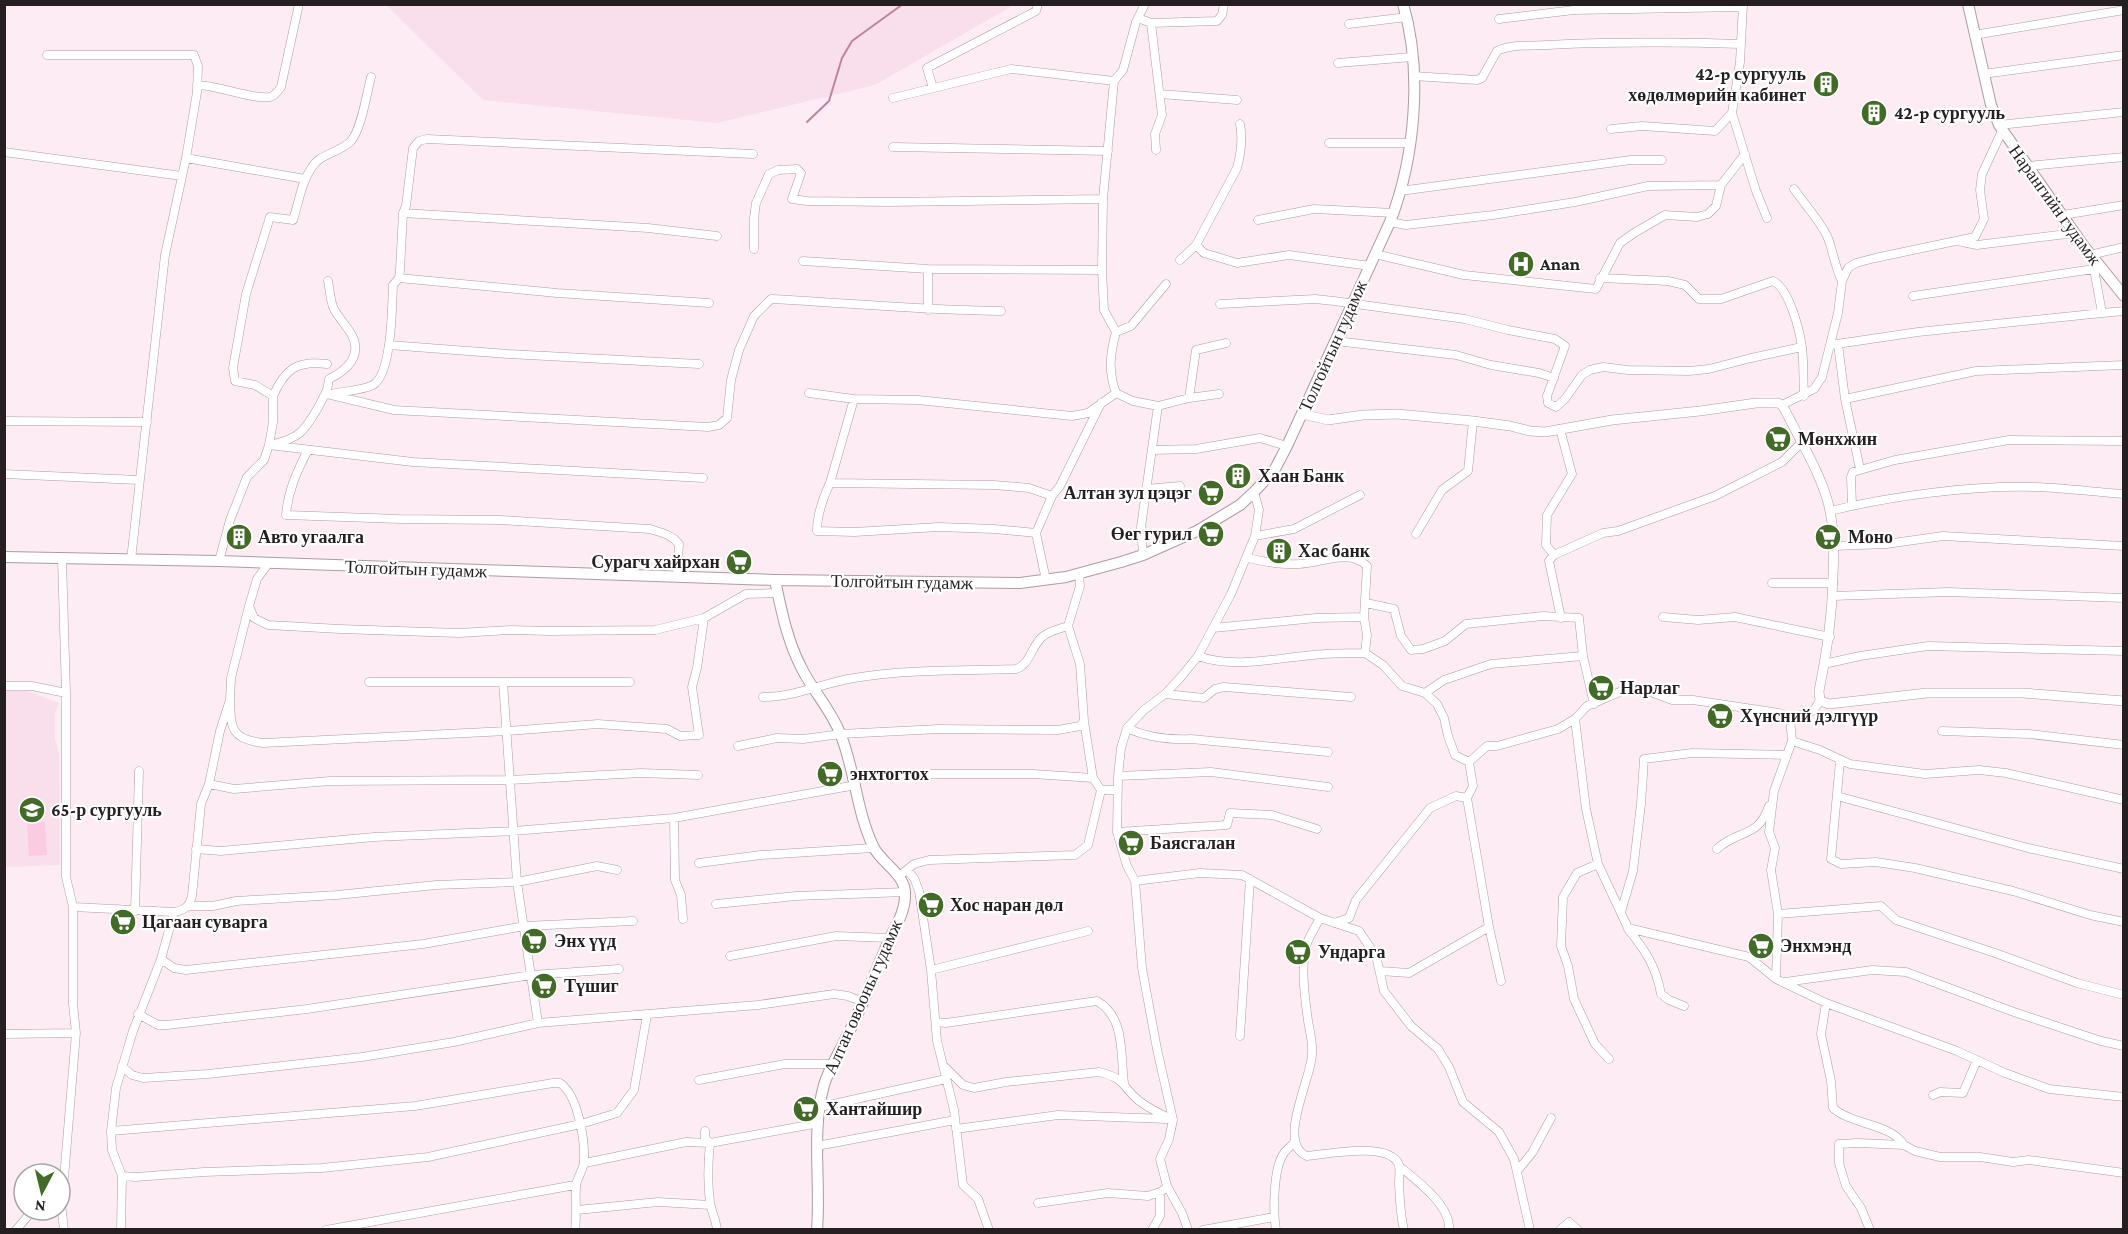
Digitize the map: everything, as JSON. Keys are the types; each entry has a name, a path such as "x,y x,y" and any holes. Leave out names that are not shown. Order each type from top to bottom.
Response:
{"main road":[{"name":"Толгойтын гудамж","path":"4,557 219,561 775,580 993,584 1046,580 1079,574 1143,555 1221,518 1240,506 1275,469 1287,446 1376,254 1400,191 1410,143 1413,108 1412,57 1403,4"},
{"name":"Нарангийн гудамж","path":"1968,4 1983,74 2000,128 2090,255 2123,294"},
{"path":"775,580 794,653 829,709 841,734 854,779 860,815 873,848 903,874 906,892"},
{"name":"Алтан овооны гудамж","path":"818,1230 817,1146 824,1086 831,1064 845,1041 891,938 906,892"}],"street":[{"path":"197,85 271,97 277,93 281,87 299,4"},
{"path":"933,88 927,68 1036,11 1038,4"},
{"path":"1145,4 1128,46 1123,70 1114,81 1103,199 1102,270 1104,310 1116,332 1110,354 1110,376 1116,393 1133,401 1158,406 1189,398 1219,394"},
{"path":"1138,18 1151,23 1217,21 1222,15 1224,4"},
{"path":"1499,19 1574,10 1743,6 1741,44 1732,113 1756,192 1767,218"},
{"path":"1974,35 2124,10"},
{"path":"1349,24 1407,17"},
{"path":"1151,23 1162,115 1155,134 1156,150"},
{"path":"1413,76 1477,80 1482,78 1497,51 1512,47 1678,42 1741,44"},
{"path":"47,55 194,55 198,66 186,158 165,255 131,560"},
{"path":"1983,74 2124,55"},
{"path":"1338,63 1412,57"},
{"path":"893,98 1011,69 1114,81"},
{"path":"273,396 255,385 235,381 233,368 246,294 270,217 294,220 305,179 318,159 351,141 362,116 371,76"},
{"path":"1160,94 1237,100"},
{"path":"1302,414 1328,420 1363,415 1397,414 1473,421 1545,432 1612,420 1756,403 1773,402 1782,405 1814,389 1822,376 1834,345 1842,281 1848,268 1856,263 1975,237 1984,219 1980,190 1982,174 2000,128 2124,112"},
{"path":"1611,129 1642,126 1715,131 1732,113"},
{"path":"1180,260 1196,245 1238,168 1242,134 1240,124"},
{"path":"327,394 364,388 375,384 382,377 389,345 393,285 399,278 403,213 406,206 413,148 419,141 427,139 753,154"},
{"path":"1329,143 1410,143"},
{"path":"893,147 1108,151"},
{"path":"4,152 182,176"},
{"path":"1376,254 1464,275 1596,289 1620,243 1665,215 1697,217 1708,214 1716,206 1720,185 1745,154"},
{"path":"2028,166 2124,157"},
{"path":"186,158 305,179"},
{"path":"1400,191 1631,160 1662,160"},
{"path":"754,249 756,203 769,174 778,170 797,169 801,173 792,199 807,201 1103,199"},
{"path":"1258,220 1314,209 1392,217 1406,225 1493,215 1575,202 1648,186 1720,185"},
{"path":"1794,189 1814,213 1828,237 1832,257 1842,281"},
{"path":"2063,215 2124,205"},
{"path":"403,213 648,228 717,236"},
{"path":"1961,241 1977,245 2075,233"},
{"path":"1196,245 1204,253 1237,263 1289,255 1370,266"},
{"path":"2090,255 2124,247"},
{"path":"803,261 928,269 1102,270"},
{"path":"928,269 928,310"},
{"path":"1913,296 2094,269 2102,313"},
{"path":"399,278 557,293 709,303"},
{"path":"1600,278 1668,281 1685,285 1699,299 1720,299 1773,281 1780,284 1790,302 1802,347 1803,396"},
{"path":"269,445 290,441 300,434 327,394 329,380 343,373 352,363 355,350 352,334 333,308 328,281"},
{"path":"1116,332 1131,326 1166,284"},
{"path":"327,394 394,410 708,427 719,425 727,418 731,380 739,350 754,316 771,299 856,303 928,310 1001,311"},
{"path":"1220,304 1315,299 1466,319 1555,339 1565,346 1547,396 1548,404 1556,407 1565,399 1582,375 1590,370 1603,367 1689,372 1802,347"},
{"path":"1834,345 1918,332 2124,311"},
{"path":"1336,341 1456,355 1554,378"},
{"path":"1189,398 1196,350 1226,343"},
{"path":"389,345 699,364"},
{"path":"1834,345 1860,469"},
{"path":"219,561 230,520 247,477 264,460 269,445 273,422 273,396 286,373 309,362 327,364"},
{"path":"1845,399 1976,371 2124,365"},
{"path":"809,393 854,399 918,400 1072,416 1088,412 1116,393"},
{"path":"854,399 830,483 824,494 817,531 854,532 939,526 1036,533"},
{"path":"1046,580 1036,533 1052,496 1060,486 1102,403"},
{"path":"1469,762 1487,746 1497,746 1558,729 1575,719 1587,706 1622,691 1633,689 1645,690 1672,700 1693,700 1751,708 1779,713 1790,718 1813,711 1820,701 1819,691 1830,637 1834,546 1830,511 1823,489 1782,405"},
{"path":"1143,555 1141,527 1158,406"},
{"path":"4,421 147,422"},
{"path":"1416,534 1442,490 1468,471 1473,421"},
{"path":"1554,555 1546,545 1547,515 1572,474 1560,429"},
{"path":"1153,450 1196,449 1260,438 1287,446"},
{"path":"1852,505 1852,472 1895,460 2009,440 2124,441"},
{"path":"1561,618 1549,561 1554,555 1603,533 1618,531 1715,496 1782,462 1802,443"},
{"path":"269,445 413,462 703,478"},
{"path":"308,450 295,475 286,515 500,520 650,529 673,537 679,544 677,575"},
{"path":"4,474 139,480"},
{"path":"830,483 994,485 1029,488 1052,496"},
{"path":"1146,489 1180,486"},
{"path":"1830,511 1852,505 1953,490 2023,487 2124,494"},
{"path":"1188,1230 1182,1213 1167,1186 1160,1159 1169,1139 1173,1120 1142,968 1135,880 1127,866 1117,832 1118,776 1121,748 1127,728 1165,693 1198,656 1248,558 1255,536 1259,510 1254,492"},
{"path":"1255,536 1294,529 1360,495"},
{"path":"1834,546 1886,544 1943,536 2124,546"},
{"path":"1248,558 1265,562 1300,564 1353,557 1361,560 1367,566 1364,617 1367,635 1365,652"},
{"path":"62,559 66,693 66,877 73,907 73,1004 76,1033 64,1162"},
{"path":"268,564 257,579 249,606 231,678 230,700 231,725 239,736 263,743 507,731 598,724 667,729 680,736 699,735 692,687 704,618"},
{"path":"989,1230 978,1199 963,1185 955,1120 937,1041 931,970 919,891 914,878 903,874 914,864 929,860 1075,855 1088,846 1101,790 1093,778 1084,721 1080,664 1068,626 1080,586 1079,574"},
{"path":"1772,583 1833,583"},
{"path":"1833,596 1948,592 2124,598"},
{"path":"249,606 254,618 268,625 459,633 511,630 549,632 655,630 704,618 746,594 777,593"},
{"path":"1366,603 1394,609 1401,636 1411,650 1423,649 1445,641 1467,624 1543,616 1579,618 1583,656 1594,704"},
{"path":"1214,628 1316,618 1364,617"},
{"path":"1663,617 1698,620 1735,617 1830,637"},
{"path":"764,698 794,695 813,686 854,678 912,672 1017,669 1023,667 1041,638 1068,626"},
{"path":"1824,664 1928,646 2124,651"},
{"path":"1198,656 1214,662 1261,661 1316,654 1365,652 1383,665 1402,686 1425,693 1437,704 1444,718 1455,755 1469,762"},
{"path":"1425,693 1444,680 1491,664 1583,656"},
{"path":"369,682 630,682"},
{"path":"503,682 518,882 538,1023"},
{"path":"4,686 32,686 66,693"},
{"path":"1165,693 1204,698 1215,689 1224,687 1351,697"},
{"path":"1820,701 1829,704 1927,693 2024,693 2124,701"},
{"path":"73,907 174,912 183,911 189,906 195,880 201,804 209,784 220,731 230,700"},
{"path":"1717,849 1726,840 1757,828 1761,824 1792,741 1790,718"},
{"path":"1575,719 1586,809 1598,864 1628,928 1646,952 1658,978 1661,994 1684,1006"},
{"path":"738,746 777,738 803,739 841,734 939,729 1058,730 1080,726 1084,721"},
{"path":"1127,728 1143,736 1171,740 1328,752"},
{"path":"1942,730 2029,734 2124,745"},
{"path":"1792,741 1820,750 1850,764 1925,774 1979,770 2006,773 2124,800"},
{"path":"1621,912 1633,871 1644,759 1692,753 1787,755"},
{"path":"1840,761 1831,859 1841,864 1876,862 1915,868 2013,891 2090,915 2124,922"},
{"path":"1469,762 1473,786 1467,798 1489,927 1501,981"},
{"path":"135,911 139,771"},
{"path":"1118,776 1211,772 1328,787"},
{"path":"209,784 234,789 330,781 510,780 641,773 698,775"},
{"path":"196,849 221,851 374,837 513,831 674,818 854,779 1033,774 1093,778"},
{"path":"1101,790 1117,790"},
{"path":"1774,791 1769,832 1774,848 1771,870 1778,914 1776,979"},
{"path":"1334,923 1349,918 1356,900 1430,808 1456,796 1467,798"},
{"path":"1837,796 2028,848 2124,869"},
{"path":"1117,832 1227,825 1230,813 1272,815 1317,829"},
{"path":"674,818 675,880 681,895 683,920"},
{"path":"699,863 761,855 873,848"},
{"path":"1598,864 1577,873 1563,897 1561,946 1568,966 1574,999 1595,1044 1609,1059"},
{"path":"189,906 213,906 236,901 337,895 436,885 518,882 597,866 617,870"},
{"path":"1135,880 1200,873 1242,875 1320,918 1359,931 1376,956 1384,991 1411,1026 1438,1049 1449,1067 1463,1102 1498,1132 1515,1159 1530,1230"},
{"path":"1240,1036 1250,879"},
{"path":"716,904 796,896 906,892"},
{"path":"1778,914 1881,906 1896,920 2077,983 2124,995"},
{"path":"121,1230 122,1176 112,1150 111,1131 116,1088 138,1014 161,958 174,912"},
{"path":"1320,918 1307,944 1304,984 1312,1054 1307,1079 1298,1104 1294,1143 1301,1154 1307,1156 1383,1151 1394,1157 1399,1166 1436,1199 1450,1221 1449,1230"},
{"path":"161,958 174,968 186,970 423,944 525,926 633,921"},
{"path":"1380,971 1409,973 1489,927"},
{"path":"1628,928 1749,957 1776,979 1826,1003 1957,1051 2049,1089 2124,1097"},
{"path":"931,970 1088,931"},
{"path":"730,956 836,936 891,938"},
{"path":"138,1014 158,1024 166,1025 307,1009 532,975 620,969"},
{"path":"1785,982 1872,970 1906,972 2014,1012 2101,1041 2124,1046"},
{"path":"122,1066 132,1075 143,1078 208,1074 362,1057 454,1042 538,1023 758,1005 834,994 863,1002"},
{"path":"936,1022 946,1023 1097,1001 1106,1006 1116,1020 1121,1042 1124,1083"},
{"path":"1826,1003 1821,1034 1831,1081 1833,1108 1841,1115 1889,1130 1904,1145 1915,1151 1946,1158 1980,1157 2013,1162 2029,1160 2124,1173"},
{"path":"122,1176 322,1168 428,1157 581,1124 617,1113 634,1090 647,1015"},
{"path":"4,1034 76,1033"},
{"path":"1933,1095 1940,1092 1963,1093 1977,1060"},
{"path":"699,1080 785,1064 831,1064"},
{"path":"943,1065 963,1085 974,1088 1006,1082 1100,1072 1112,1075 1124,1083 1136,1099 1173,1120"},
{"path":"820,1107 946,1079"},
{"path":"111,1131 415,1106 560,1083 571,1094 581,1124 585,1163 575,1185 578,1210 576,1230"},
{"path":"956,1129 1058,1115 1173,1120"},
{"path":"1517,1171 1532,1153 1551,1118"},
{"path":"817,1146 955,1120"},
{"path":"585,1163 686,1142 710,1143 819,1123"},
{"path":"705,1131 705,1138 710,1143"},
{"path":"710,1143 707,1174 710,1205 719,1229"},
{"path":"1276,1230 1274,1217 1278,1168 1283,1154 1294,1143"},
{"path":"1870,1230 1861,1208 1846,1186 1839,1163 1839,1144 1904,1145"},
{"path":"1399,1166 1400,1217 1404,1230"},
{"path":"326,1230 575,1185"},
{"path":"1038,1203 1108,1193 1148,1196 1160,1192 1167,1186"},
{"path":"1152,1230 1160,1216 1160,1192"},
{"path":"578,1210 658,1202 710,1205"},
{"path":"1203,1230 1274,1217"},
{"path":"1560,1230 1569,1222 1578,1230"}],"shaded area":[{"path":"386,5 1014,5 875,85 717,123 483,100"},
{"name":"65-р сургууль","path":"4,691 27,691 59,703 55,713 55,739 59,754 60,865 5,867"},
{"path":"45,822 47,855 29,856 27,823"}],"waterway":[{"path":"807,122 829,101 842,58 852,41 903,4"}],"place":[{"name":"42-p сургууль хөдөлмөрийн кабинет","path":"1826,84"},
{"name":"42-p сургууль","path":"1874,113"},
{"name":"Anan","path":"1521,264"},
{"name":"Мөнхжин","path":"1778,439"},
{"name":"Хаан Банк","path":"1238,476"},
{"name":"Алтан зул цэцэг","path":"1211,493"},
{"name":"Өег гурил","path":"1211,534"},
{"name":"Авто угаалга","path":"239,537"},
{"name":"Моно","path":"1828,537"},
{"name":"Хас банк","path":"1279,551"},
{"name":"Сурагч хайрхан","path":"739,562"},
{"name":"Нарлаг","path":"1601,688"},
{"name":"Хүнсний дэлгүүр","path":"1720,716"},
{"name":"энхтогтох","path":"830,774"},
{"name":"65-р сургууль","path":"32,810"},
{"name":"Баясгалан","path":"1131,843"},
{"name":"Хос наран дөл","path":"931,905"},
{"name":"Цагаан суварга","path":"123,922"},
{"name":"Энх үүд","path":"534,941"},
{"name":"Энхмэнд","path":"1761,946"},
{"name":"Ундарга","path":"1298,952"},
{"name":"Түшиг","path":"544,986"},
{"name":"Хантайшир","path":"806,1109"}]}
